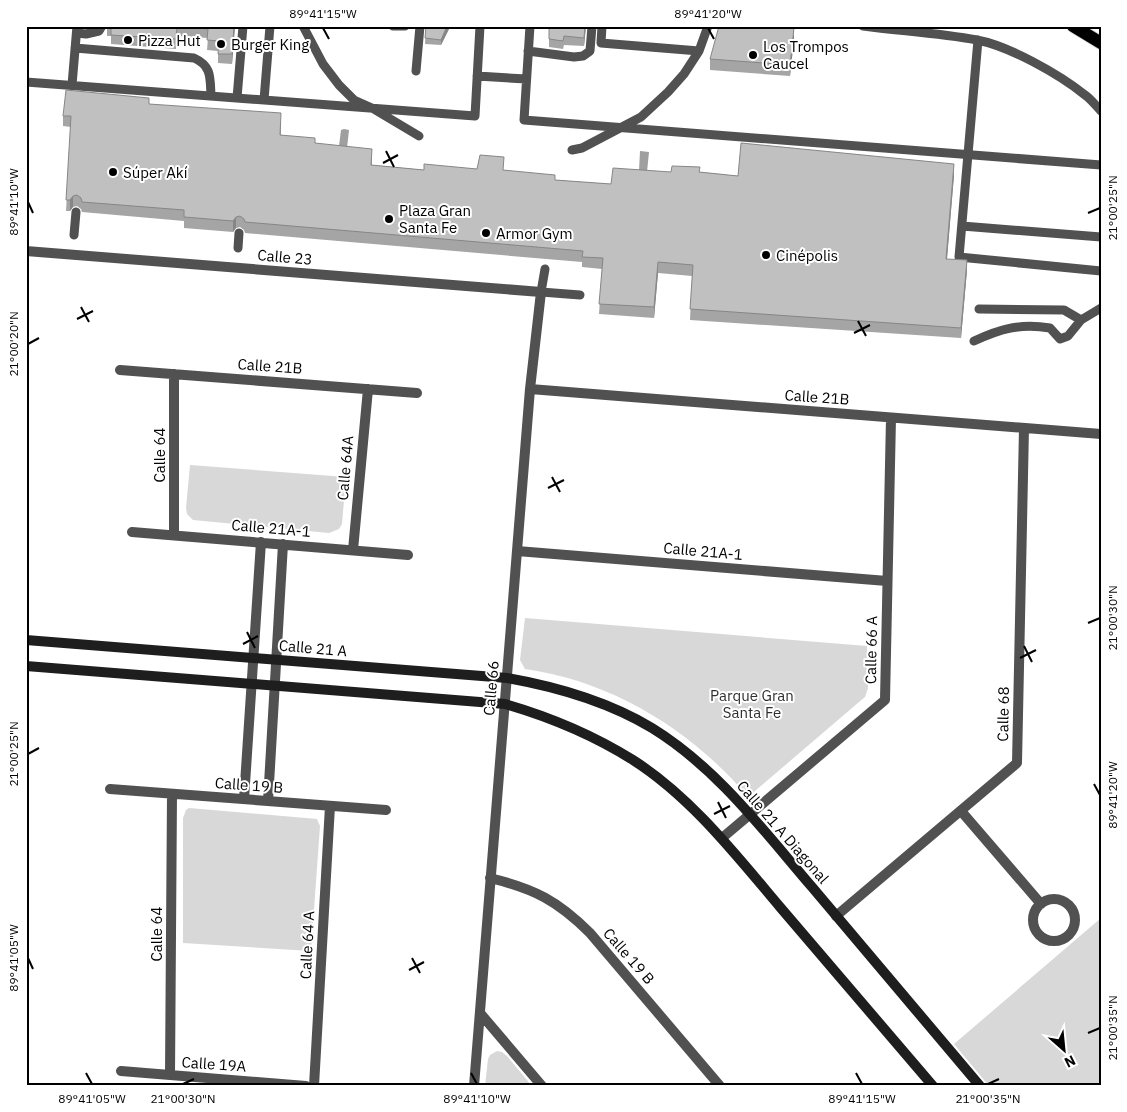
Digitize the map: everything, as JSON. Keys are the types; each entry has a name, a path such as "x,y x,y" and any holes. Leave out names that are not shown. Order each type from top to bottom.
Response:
{"main road":[{"path":"1074,26 1101,43"},
{"name":"Calle 21 A","path":"26,640 507,678"},
{"path":"26,666 505,704 570,726 634,760 673,791 722,838 933,1086"},
{"name":"Calle 21 A Diagonal","path":"507,678 568,692 624,712 654,729 704,766 750,814 980,1086"}],"street":[{"name":"Calle 23","path":"26,251 541,292"},
{"name":"Calle 66","path":"474,1086 530,389 541,292"},
{"name":"Calle 21B","path":"120,370 417,393"},
{"name":"Calle 64","path":"174,374 174,535"},
{"name":"Calle 64A","path":"353,550 368,389"},
{"name":"Calle 21B","path":"530,389 1101,434"},
{"name":"Calle 66 A","path":"722,838 885,700 891,418"},
{"name":"Calle 68","path":"836,916 1017,763 1024,428"},
{"name":"Calle 21A-1","path":"132,532 408,554"},
{"path":"244,799 260,542"},
{"path":"268,801 283,544"},
{"name":"Calle 21A-1","path":"517,551 887,581"},
{"name":"Calle 19 B","path":"110,789 386,810"},
{"name":"Calle 64","path":"170,1075 172,794"},
{"name":"Calle 64 A","path":"314,1086 330,806"},
{"path":"961,811 1041,904"},
{"name":"Calle 19 B","path":"490,878 541,894 562,907 590,933 720,1086"},
{"path":"1055,900 1068,905 1074,917 1072,931 1068,936 1054,941 1042,938 1037,933 1032,921 1034,914 1041,904 1055,900"},
{"path":"480,1013 542,1086"},
{"name":"Calle 19A","path":"121,1071 306,1086"}],"lane":[{"path":"72,85 77,29 86,34 98,31 102,26"},
{"path":"237,98 243,26"},
{"path":"264,100 270,26"},
{"path":"303,26 323,64 339,85 354,100 372,108 419,136"},
{"path":"393,26 405,26"},
{"path":"416,72 420,26"},
{"path":"26,82 475,116 480,26"},
{"path":"530,26 524,120 1101,165"},
{"path":"528,50 574,57 583,56 590,51 592,26"},
{"path":"602,26 601,43 699,51"},
{"path":"572,150 582,148 641,117 684,74 699,51 708,26"},
{"path":"863,26 978,40 1006,50 1043,68 1086,95 1101,111"},
{"path":"978,40 959,257 1101,271"},
{"path":"75,48 194,58 204,62 208,68 211,96"},
{"path":"477,76 526,79"},
{"path":"74,235 76,212"},
{"path":"962,226 1101,237"},
{"path":"238,248 239,233"},
{"path":"545,269 541,292 580,296"},
{"path":"979,308 1064,310 1081,320"},
{"path":"974,341 1005,329 1026,325 1050,328 1060,339 1068,336 1081,320 1101,308"}],"green space":[{"path":"190,465 346,477 342,524 339,529 329,533 193,520 187,514 186,508"},
{"name":"Parque Gran Santa Fe","path":"525,618 867,646 868,688 865,697 748,797 702,751 648,713 619,697 589,685 557,675 525,669 520,660"},
{"path":"189,808 317,819 320,826 311,951 183,943 183,818 186,810"},
{"path":"1101,918 1101,1086 989,1086 954,1044"},
{"path":"497,1051 507,1056 532,1086 485,1086 488,1059 490,1055"}],"shaded area":[{"path":"341,130 349,130 347,148 339,146"},
{"path":"640,151 649,152 647,172 639,171"}],"building":[{"path":"108,26 177,26 176,39 111,35 111,27"},
{"name":"Burger King","path":"179,26 234,26 232,54 218,54 219,41 207,40 208,29"},
{"path":"426,26 447,26 441,40 425,38"},
{"path":"549,26 585,26 584,38 564,36 563,41 549,39"},
{"name":"Los Trompos Caucel","path":"719,26 791,26 794,28 790,65 710,59"},
{"name":"Plaza Gran Santa Fe","path":"66,90 149,98 149,104 281,113 280,135 315,138 315,143 372,149 371,165 424,170 424,164 477,169 480,155 504,157 503,170 555,175 555,180 611,184 613,168 671,172 672,166 700,167 699,172 738,176 741,143 954,164 946,259 967,260 961,328 690,309 693,265 658,262 654,307 599,304 603,258 582,257 583,251 245,222 240,216 236,217 233,221 184,217 184,210 82,202 81,198 77,195 73,196 70,200 66,200 71,116 63,116"}],"place":[{"name":"Pizza Hut","path":"128,40"},
{"name":"Burger King","path":"221,44"},
{"name":"Los Trompos Caucel","path":"753,55"},
{"name":"Súper Akí","path":"113,172"},
{"name":"Plaza Gran Santa Fe","path":"389,219"},
{"name":"Armor Gym","path":"486,233"},
{"name":"Cinépolis","path":"766,255"}]}
